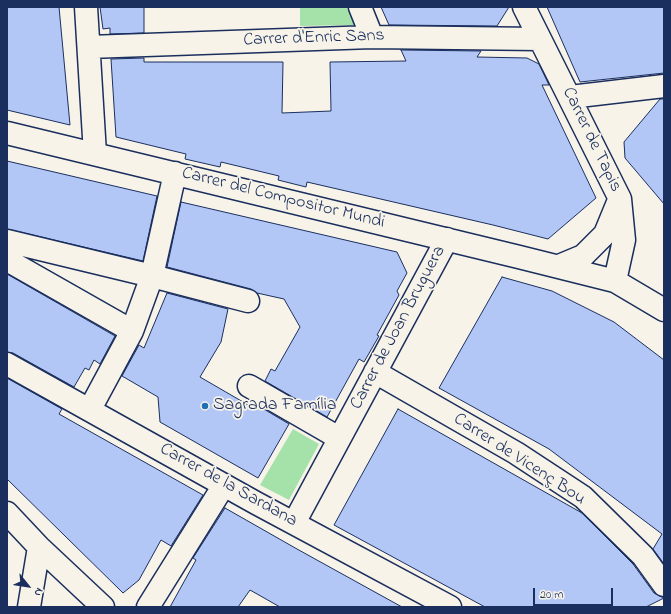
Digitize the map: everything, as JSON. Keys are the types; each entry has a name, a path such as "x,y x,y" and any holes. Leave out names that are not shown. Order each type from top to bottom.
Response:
{"street":[{"path":"86,7 95,154"},
{"path":"360,7 372,37"},
{"name":"Carrer de Tapis","path":"524,7 620,199 624,240 615,281"},
{"name":"Carrer d'Enric Sans","path":"89,47 372,37 539,39"},
{"path":"570,97 664,86"},
{"name":"Carrer del Compositor Mundi","path":"7,133 559,266"},
{"path":"90,409 132,331 152,276 175,173"},
{"path":"559,266 583,256 605,234 620,199"},
{"name":"Carrer de Joan Bruguera","path":"294,523 447,239"},
{"path":"7,242 152,276 248,301"},
{"path":"7,260 132,331"},
{"path":"559,266 615,281 664,310"},
{"path":"615,281 664,325"},
{"name":"Carrer de la Sardana","path":"7,364 224,485 446,606"},
{"name":"Carrer de Vicenç Bou","path":"375,372 516,453 583,497 643,556 664,585"},
{"path":"249,386 340,438"},
{"path":"148,607 224,485"},
{"path":"7,513 40,547 103,607"},
{"path":"29,607 40,547"}],"green space":[{"path":"300,7 347,7 355,25 300,26"},
{"path":"293,429 319,444 289,500 260,485"}],"building":[{"path":"7,7 59,7 70,125 7,110"},
{"path":"100,7 144,7 144,33 110,34 110,28 103,29"},
{"path":"381,7 509,7 497,26 389,25"},
{"path":"547,7 664,7 664,73 580,82"},
{"path":"401,50 481,51 477,57 527,58 539,64 549,85 542,85 596,198 548,239 307,182 306,187 278,180 279,176 221,162 220,167 185,159 186,154 116,137 111,59 144,58 144,62 283,62 282,113 331,111 330,62 406,61"},
{"path":"660,99 664,99 664,204 625,158 624,142"},
{"path":"7,161 157,196 143,261 7,229"},
{"path":"181,202 397,252 407,273 397,291 399,295 377,335 379,336 364,362 359,359 327,417 265,381 271,369 275,371 300,327 284,299 257,293 251,289 167,267"},
{"path":"7,274 115,336 100,364 94,360 89,370 85,368 74,387 13,353 7,352"},
{"path":"502,277 552,291 614,322 664,360 664,564 653,549 662,534 549,449 439,388"},
{"name":"Sagrada Família","path":"167,293 228,309 221,342 200,377 250,406 252,402 289,424 258,478 160,422 158,397 122,376 139,345 144,348"},
{"path":"7,378 62,409 59,414 203,495 171,546 161,540 139,580 123,593 7,479"},
{"path":"398,409 582,513 633,564 654,593 664,598 646,607 485,607 334,525"},
{"path":"225,508 402,607 280,607 250,590 238,607 170,607 196,560 193,558"}],"place":[{"name":"Sagrada Família","path":"205,406"}]}
